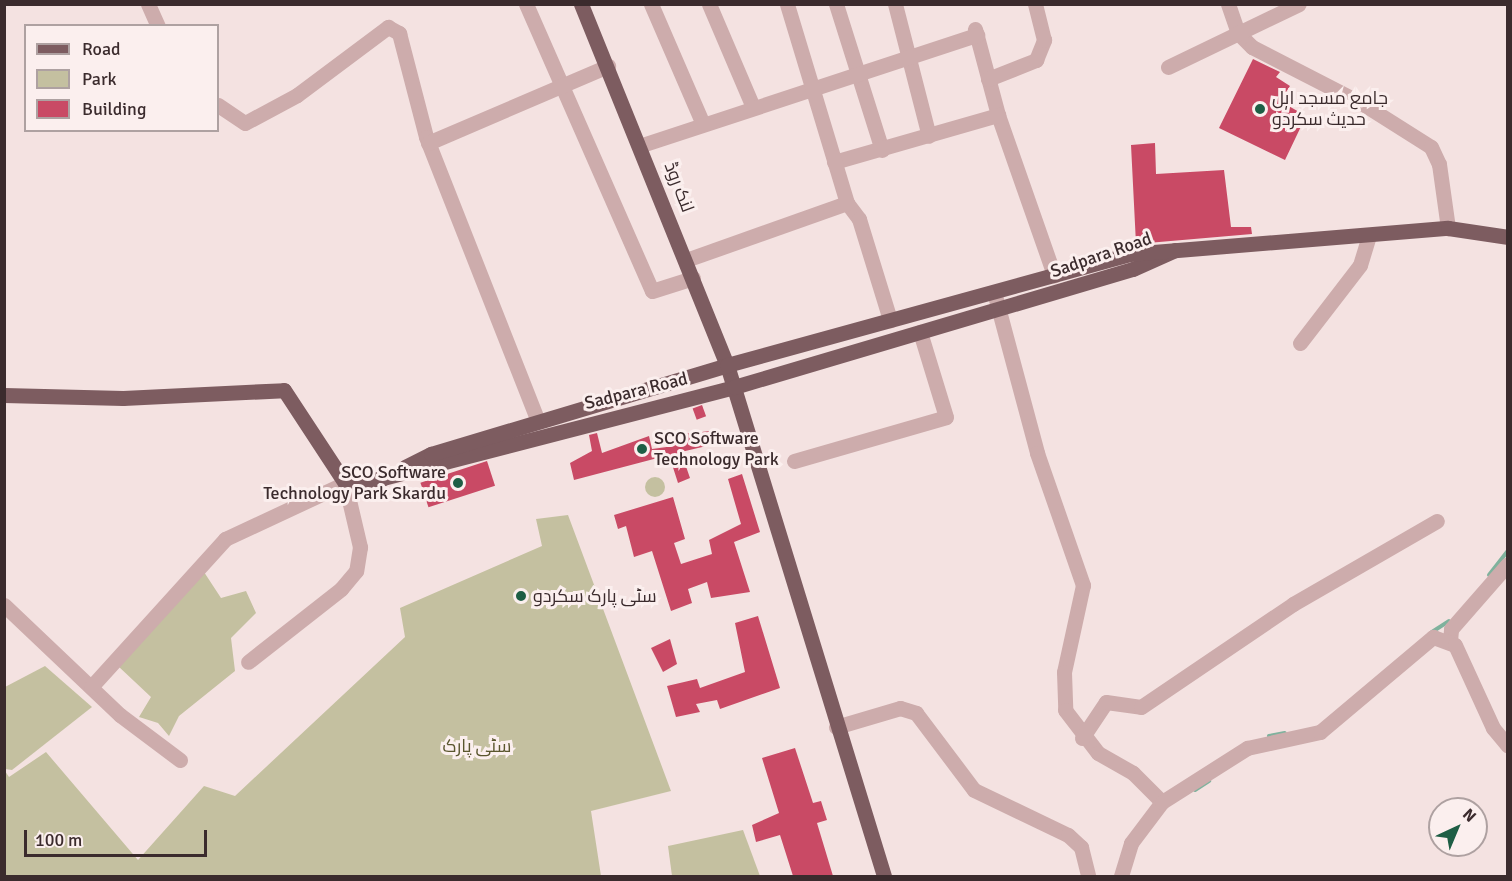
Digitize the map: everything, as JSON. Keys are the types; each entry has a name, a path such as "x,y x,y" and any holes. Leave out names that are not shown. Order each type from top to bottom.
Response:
{"main road":[{"name":"لنک روڈ","path":"581,4 642,145 727,365 836,727 884,876"},
{"path":"1174,250 1448,228 1508,237"},
{"name":"Sadpara Road","path":"383,478 431,454 727,365 1129,255 1174,250"},
{"name":"Sadpara Road","path":"383,478 734,387 1133,269 1174,250"},
{"path":"4,395 123,398 284,390 345,483 383,478"}],"street":[{"path":"148,4 157,24"},
{"path":"526,4 564,85 652,291 693,278"},
{"path":"651,4 703,124"},
{"path":"709,4 753,107"},
{"path":"787,4 847,203 859,219 890,320"},
{"path":"836,4 882,150"},
{"path":"895,4 929,136"},
{"path":"988,79 1036,60 1044,40 1035,4"},
{"path":"1228,4 1238,33 1252,47 1370,108 1431,147 1439,164 1448,228"},
{"path":"1168,67 1299,4"},
{"path":"219,106 237,122 254,120 319,80 388,27 399,33 428,143 538,422"},
{"path":"642,145 811,87 858,74 976,32 998,115 1054,275"},
{"path":"428,143 608,66"},
{"path":"834,162 998,115"},
{"path":"686,260 847,203"},
{"path":"1300,343 1360,265 1369,235"},
{"path":"994,292 1037,453 1083,585 1062,687 1065,710 1082,738 1133,773 1162,802"},
{"path":"795,461 946,417 920,332"},
{"path":"91,687 225,539 345,483 360,547 356,571 341,590 248,662"},
{"path":"1082,738 1106,702 1141,707 1293,604 1437,521"},
{"path":"1508,564 1451,629 1450,641 1473,679 1493,728 1508,746"},
{"path":"4,605 91,687 180,760"},
{"path":"1121,876 1131,843 1162,802 1247,748 1320,732 1377,688 1414,648 1433,637 1450,641"},
{"path":"836,727 900,708 916,713 974,790 1068,835 1081,847 1088,876"}],"green space":[{"path":"651,477 659,477 665,483 665,491 659,497 651,497 645,491 645,483"},
{"name":"سٹی پارک","path":"568,515 671,791 591,811 601,876 5,876 5,771 9,777 46,752 138,860 204,786 235,796 405,637 400,608 542,546 536,519"},
{"path":"204,572 221,598 246,591 256,613 231,638 235,671 179,716 169,736 158,723 139,717 151,697 118,666"},
{"path":"45,666 92,707 12,770 5,769 5,687"},
{"path":"743,830 760,876 672,876 668,846"}],"building":[{"name":"جامع مسجد اہل حدیث سکردو","path":"1253,59 1280,72 1276,77 1290,86 1280,101 1306,116 1285,160 1219,128"},
{"path":"1155,143 1156,174 1224,170 1231,227 1251,227 1252,234 1136,244 1131,145"},
{"path":"702,405 706,416 697,420 693,408"},
{"path":"711,431 715,444 681,452 690,478 678,483 669,455 574,480 570,463 592,451 589,435 597,433 602,453 649,436 652,449 674,446 671,435"},
{"name":"SCO Software Technology Park Skardu","path":"487,461 495,486 428,507 420,483"},
{"path":"742,474 760,532 734,542 750,592 711,598 707,582 688,589 692,603 671,611 652,551 634,557 626,526 618,529 614,515 673,497 685,539 674,543 681,564 712,554 709,540 741,524 728,479"},
{"path":"758,616 780,688 720,709 717,700 696,704 700,712 676,717 667,686 697,679 700,688 745,672 735,623"},
{"path":"670,639 677,664 663,672 651,648"},
{"path":"795,748 813,803 821,801 827,820 817,823 833,876 793,876 780,835 756,842 752,825 779,813 762,758"}],"waterway":[{"path":"1489,575 1508,551"},
{"path":"1432,632 1449,621"},
{"path":"1269,736 1285,733"},
{"path":"1195,790 1209,781"}],"place":[{"name":"جامع مسجد اہل حدیث سکردو","path":"1260,109"},
{"name":"SCO Software Technology Park","path":"642,449"},
{"name":"SCO Software Technology Park Skardu","path":"458,483"},
{"name":"سٹی پارک سکردو","path":"521,596"}]}
